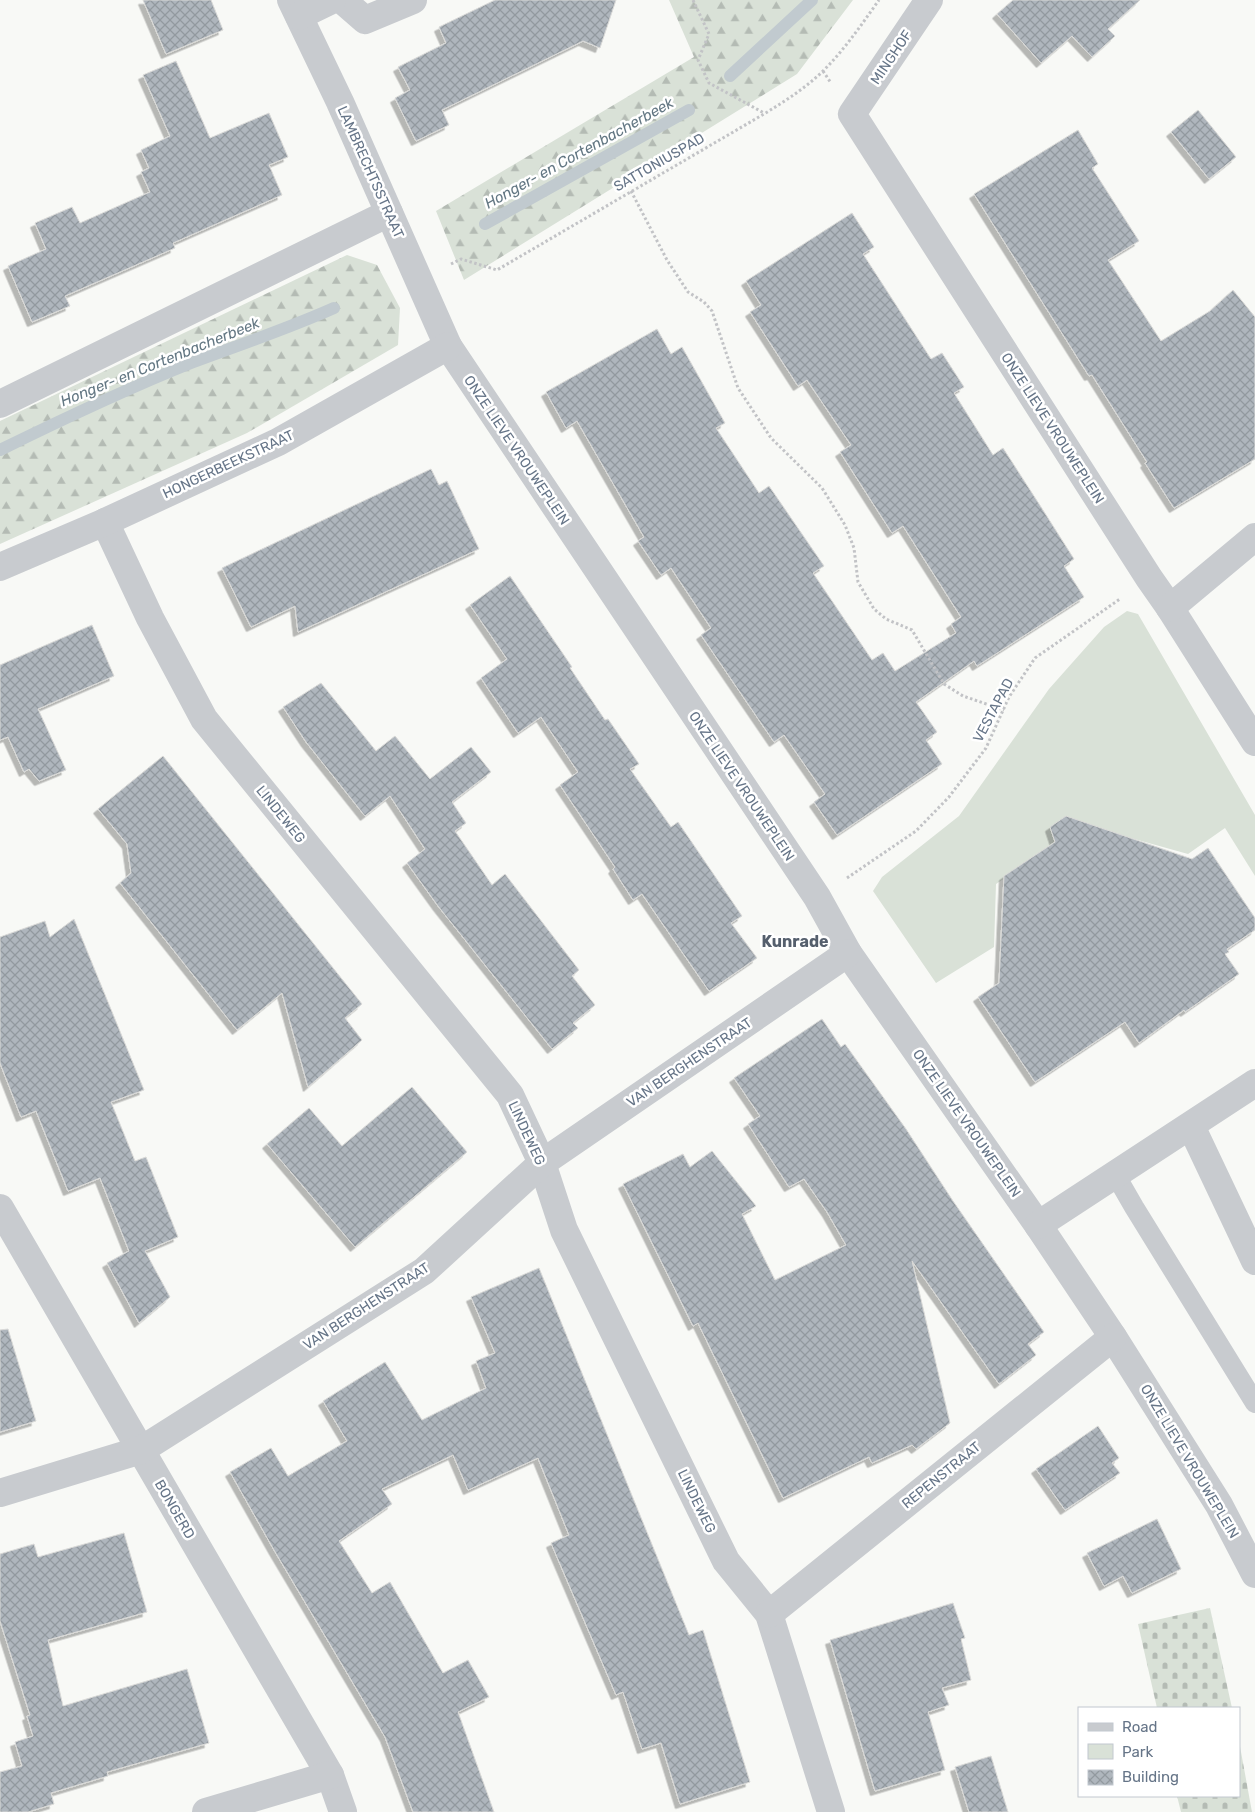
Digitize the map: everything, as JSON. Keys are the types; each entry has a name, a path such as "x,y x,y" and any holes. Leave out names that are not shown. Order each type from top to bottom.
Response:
{"street":[{"path":"295,8 332,0"},
{"path":"342,0 365,20 413,0"},
{"name":"MINGHOF","path":"852,114 929,0"},
{"name":"LAMBRECHTSSTRAAT","path":"295,8 420,280 448,346"},
{"name":"ONZE LIEVE VROUWEPLEIN","path":"852,114 1255,742"},
{"path":"0,404 389,213"},
{"name":"ONZE LIEVE VROUWEPLEIN","path":"448,346 817,897 848,953 1038,1225 1113,1337 1215,1497 1255,1574"},
{"name":"HONGERBEEKSTRAAT","path":"0,567 105,522 278,442 448,346"},
{"name":"LINDEWEG","path":"105,522 150,618 204,719 510,1095 542,1163 564,1230 726,1561 769,1614 831,1812"},
{"path":"1170,608 1255,537"},
{"name":"VAN BERGHENSTRAAT","path":"0,1493 141,1450 424,1270 542,1163 848,953"},
{"path":"1038,1225 1255,1083"},
{"path":"1191,1126 1255,1261"},
{"name":"BONGERD","path":"0,1208 330,1776 343,1812"},
{"name":"REPENSTRAAT","path":"769,1614 1113,1337"},
{"path":"206,1812 330,1776"}],"lane":[{"path":"1115,1174 1255,1403"}],"path":[{"path":"693,0 709,34 698,60 709,83 764,114"},
{"name":"SATTONIUSPAD","path":"420,280 461,259 496,270 764,114 796,94 824,71 879,0"},
{"path":"631,191 667,260 688,292 704,302 712,311 738,388 761,424 771,438 822,488 845,525 854,548 858,582 874,609 886,619 912,630 944,684 963,696 1004,710"},
{"name":"VESTAPAD","path":"817,897 916,831 949,796 986,748 1009,697 1036,658 1149,578"}],"green space":[{"path":"669,0 853,0 797,74 464,280 436,211 694,57"},
{"path":"347,255 377,265 400,308 398,345 247,433 0,544 0,421"},
{"path":"1127,611 1138,614 1255,815 1255,876 1225,828 1188,854 1084,825 996,884 994,947 936,983 873,891 882,877 959,816 1049,689 1104,627"},
{"path":"1210,1608 1232,1707 1157,1707 1138,1624"},
{"path":"1240,1746 1252,1812 1181,1812 1177,1797 1240,1797"}],"building":[{"path":"143,0 211,0 223,30 166,54"},
{"path":"495,0 616,0 600,48 583,41 442,110 449,125 416,141 395,98 410,90 398,67 446,43 439,27"},
{"path":"1013,0 1140,0 1108,29 1115,36 1092,57 1072,36 1041,63 997,14"},
{"path":"176,61 210,138 269,113 288,157 269,165 282,195 173,243 175,248 65,296 70,306 32,322 8,266 46,249 35,223 72,207 80,223 150,192 141,172 149,168 141,150 170,136 143,75"},
{"path":"1198,110 1236,157 1209,179 1171,132"},
{"path":"1078,130 1098,164 1092,168 1139,241 1108,260 1161,341 1210,311 1233,290 1255,317 1255,459 1174,508 1092,375 1089,376 974,194"},
{"path":"852,213 874,247 863,254 931,359 942,353 964,387 954,393 993,455 1003,448 1041,507 1074,559 1064,566 1084,597 977,666 974,661 916,702 937,732 926,740 942,764 837,835 814,802 825,794 784,735 774,742 701,635 711,628 671,568 661,575 638,541 644,537 577,421 566,428 546,392 657,329 671,354 682,347 725,423 716,428 759,493 769,486 824,566 813,573 872,660 883,653 895,671 956,633 951,624 961,617 903,526 892,533 840,452 851,445 807,380 798,386 750,312 761,305 746,281"},
{"path":"431,469 439,485 447,481 479,549 298,632 295,606 251,627 222,568"},
{"path":"510,576 572,667 570,668 605,720 608,719 639,764 630,769 671,827 678,822 742,916 731,923 757,958 709,991 642,894 633,900 613,869 615,867 560,785 578,772 541,717 518,733 481,678 507,659 470,605"},
{"path":"92,625 114,676 38,709 66,770 39,781 29,769 24,772 8,737 0,740 0,665"},
{"path":"321,683 376,751 395,736 430,779 471,747 491,772 452,802 466,823 455,831 492,885 505,874 579,970 572,976 595,1005 573,1023 578,1028 552,1049 438,906 407,863 425,849 390,796 365,816 306,742 283,707"},
{"path":"163,756 362,1004 345,1018 362,1040 308,1087 282,993 237,1030 120,883 131,873 127,844 98,809"},
{"path":"1066,816 1192,859 1208,848 1255,918 1255,930 1227,949 1229,952 1225,954 1239,974 1185,1012 1184,1010 1139,1043 1125,1022 1035,1082 978,997 999,983 1004,876 1055,842 1050,827"},
{"path":"74,919 144,1090 111,1102 135,1161 146,1157 178,1237 145,1251 170,1297 139,1323 107,1263 129,1251 100,1178 68,1191 36,1111 21,1117 0,1063 0,937 45,921 50,937"},
{"path":"822,1019 841,1047 845,1044 906,1129 953,1201 1044,1332 1028,1344 1036,1355 999,1384 912,1261 950,1423 916,1449 912,1445 872,1463 869,1457 783,1498 698,1323 693,1326 623,1184 683,1154 690,1167 712,1151 756,1206 742,1214 775,1280 846,1245 827,1212 804,1179 789,1187 748,1124 760,1116 734,1078"},
{"path":"412,1087 467,1152 355,1247 267,1144 309,1108 342,1146"},
{"path":"539,1268 689,1635 703,1630 750,1782 680,1804 661,1743 642,1749 623,1692 616,1695 551,1543 569,1535 538,1458 468,1490 453,1455 382,1489 392,1504 339,1541 372,1593 390,1582 443,1673 468,1660 489,1697 458,1712 494,1812 413,1812 385,1737 230,1472 271,1448 288,1476 347,1441 323,1401 385,1362 422,1420 486,1388 476,1361 495,1353 471,1297"},
{"path":"8,1329 36,1421 0,1432 0,1330"},
{"path":"1098,1426 1119,1458 1112,1463 1120,1473 1065,1510 1036,1469"},
{"path":"1157,1519 1181,1569 1132,1593 1123,1576 1104,1586 1087,1553"},
{"path":"124,1533 147,1612 48,1640 63,1706 187,1669 209,1743 107,1772 108,1776 51,1793 54,1804 28,1812 0,1812 0,1772 22,1766 15,1742 33,1736 27,1716 30,1715 0,1621 0,1554 34,1544 38,1557"},
{"path":"953,1603 965,1638 961,1639 971,1680 942,1688 949,1705 928,1712 945,1770 875,1791 830,1640"},
{"path":"991,1756 1008,1812 969,1812 955,1767"}],"waterway":[{"name":"Honger- en Cortenbacherbeek","path":"730,76 812,0"},
{"name":"Honger- en Cortenbacherbeek","path":"485,224 689,110"},
{"name":"Honger- en Cortenbacherbeek","path":"0,450 167,373 334,308"}],"district":[{"name":"Kunrade","path":"795,941"}]}
